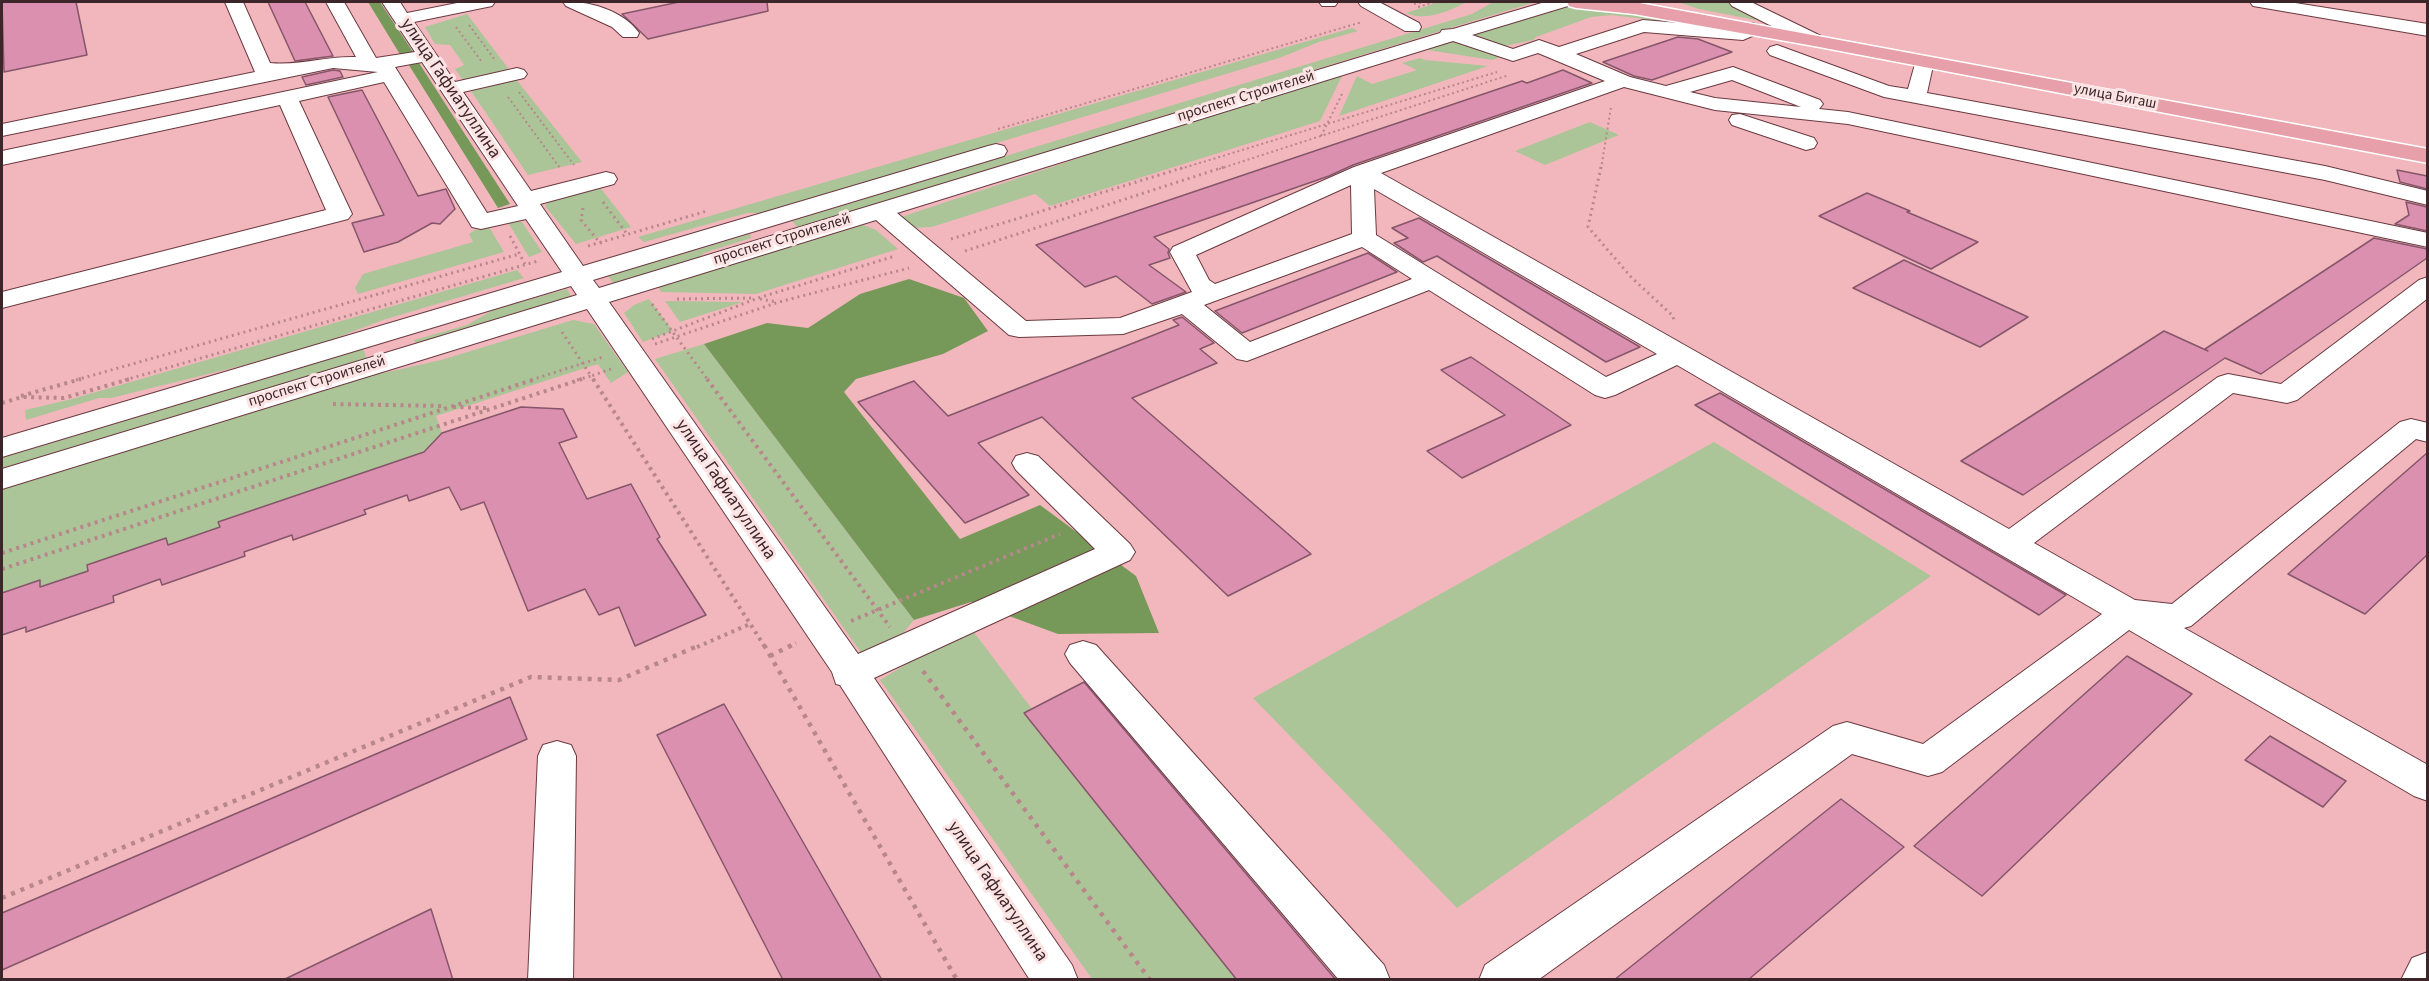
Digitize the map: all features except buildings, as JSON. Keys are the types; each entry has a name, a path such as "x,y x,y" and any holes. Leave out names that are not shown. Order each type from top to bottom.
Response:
{"main road":[{"name":"улица Бигаш","path":"1576,2 1634,8 1808,39 2427,156"},
{"name":"улица Бигаш","path":"1670,2 1736,22 1808,39"}],"street":[{"path":"234,2 262,68 289,71"},
{"path":"335,2 381,68 481,222 589,183"},
{"path":"397,10 455,8 486,2"},
{"path":"572,2 619,23 630,33"},
{"path":"1367,2 1412,27"},
{"name":"проспект Строителей","path":"585,287 781,240 1449,34 1562,2"},
{"path":"1738,2 1808,39"},
{"path":"2259,2 2427,30"},
{"name":"улица Гафиатуллина","path":"397,10 824,632 849,674 1056,980"},
{"path":"1383,36 1466,11"},
{"path":"1558,54 1643,26 1743,34 1752,29"},
{"path":"1449,34 1513,55 1539,46 1623,81 1806,142"},
{"path":"1777,51 1884,91 2325,173 2427,198"},
{"path":"2,158 287,97 428,55"},
{"path":"1916,97 1924,61"},
{"path":"2,130 333,62 381,68"},
{"path":"72,96 168,82 289,71"},
{"path":"1663,93 1732,74 1848,118"},
{"path":"451,89 512,75"},
{"path":"1211,293 1199,285 1182,252 1362,171 1623,81"},
{"path":"1663,93 1715,105 1848,118 2427,240"},
{"path":"2,300 340,214 287,97"},
{"name":"проспект Строителей","path":"2,479 391,346 585,287 763,221 1015,145"},
{"path":"1362,171 1365,238"},
{"path":"1362,171 2427,785"},
{"path":"879,210 1019,329 1123,326 1365,238"},
{"path":"763,221 781,240"},
{"path":"1365,238 1605,389 1680,353"},
{"path":"1185,303 1247,352 1432,280"},
{"path":"2012,544 2228,383 2287,394 2427,285"},
{"name":"проспект Строителей","path":"2,448 391,346"},
{"path":"1501,980 1847,737 1928,761 2129,612 2179,617 2411,428 2427,433"},
{"path":"849,674 1118,552 1027,463"},
{"path":"1083,654 1368,980"},
{"path":"550,980 557,756"},
{"path":"2423,980 2427,972"}],"path":[{"path":"991,128 1423,2"},
{"path":"455,8 512,75 626,236"},
{"path":"651,345 1504,70"},
{"path":"659,337 758,298 930,254 1509,75"},
{"path":"1623,81 1611,105 1603,159 1588,228 1631,277 1673,316 1680,353"},
{"path":"589,183 583,202 581,220 600,243"},
{"path":"584,248 707,211"},
{"path":"2,402 519,254"},
{"path":"2,402 22,397 64,398 541,260"},
{"path":"670,299 758,298 779,302"},
{"path":"649,299 660,299"},
{"path":"559,329 770,656 957,980"},
{"path":"2,553 604,356"},
{"path":"2,569 612,369"},
{"path":"329,404 492,408"},
{"path":"842,624 1088,522"},
{"path":"2,898 531,677 619,680 750,624"},
{"path":"770,656 797,643"}],"green space":[{"path":"368,2 380,2 413,52 401,56"},
{"path":"1439,2 1467,2 1429,16 1406,13"},
{"path":"1493,2 1532,3 798,228 792,221 1472,14"},
{"path":"1678,2 1726,2 1761,21 1699,9"},
{"path":"1574,4 1607,7 1716,28 1612,15 1591,17 1533,40 1505,46 1470,34 1525,15"},
{"path":"467,14 511,72 465,83 455,69 464,65 450,45 435,44 425,27"},
{"path":"1352,28 1358,31 1319,42 1279,58 764,213 747,213 644,242 638,237"},
{"path":"1455,39 1505,56 1492,60 1421,49"},
{"path":"1420,58 1488,66 1339,116 1357,76 1372,84 1417,70 1402,63"},
{"path":"407,62 419,63 510,204 498,208"},
{"path":"1342,76 1320,121 1050,206 1035,194 932,227 910,228 892,220 1308,82"},
{"path":"515,78 582,162 528,175 471,91 475,87"},
{"path":"1590,122 1619,135 1545,165 1515,151"},
{"path":"599,186 631,227 576,244 545,206 548,201"},
{"path":"507,221 522,222 542,252 529,257"},
{"path":"863,225 876,230 898,249 756,294 661,292 658,286"},
{"path":"489,227 504,252 358,294 355,288 363,274 473,242 469,234"},
{"path":"750,234 751,238 704,253 696,260 614,284 608,276"},
{"path":"517,270 524,278 383,320 328,341 261,361 111,398 99,398 26,420 25,410 72,399"},
{"path":"909,279 964,298 988,331 943,354 856,379 844,392 960,539 1040,505 1136,576 1159,633 1058,634 971,602 914,620 704,344 767,323 808,328 860,294"},
{"path":"567,289 572,298 416,344 414,340 467,325 493,310"},
{"path":"649,299 673,331 643,342 624,313 634,305"},
{"path":"665,301 743,302 680,322"},
{"path":"573,320 594,324 628,372 611,383 598,364 436,416 442,433 434,454 219,521 220,527 168,545 166,538 87,565 88,571 40,587 39,581 2,593 2,489 361,378 441,360"},
{"path":"704,344 914,620 899,638 862,654 655,359"},
{"path":"363,349 367,359 2,470 2,458"},
{"path":"1714,442 1931,576 1457,908 1253,698"},
{"path":"973,631 1032,709 1024,714 1237,979 1092,979 880,680 915,659"}]}
